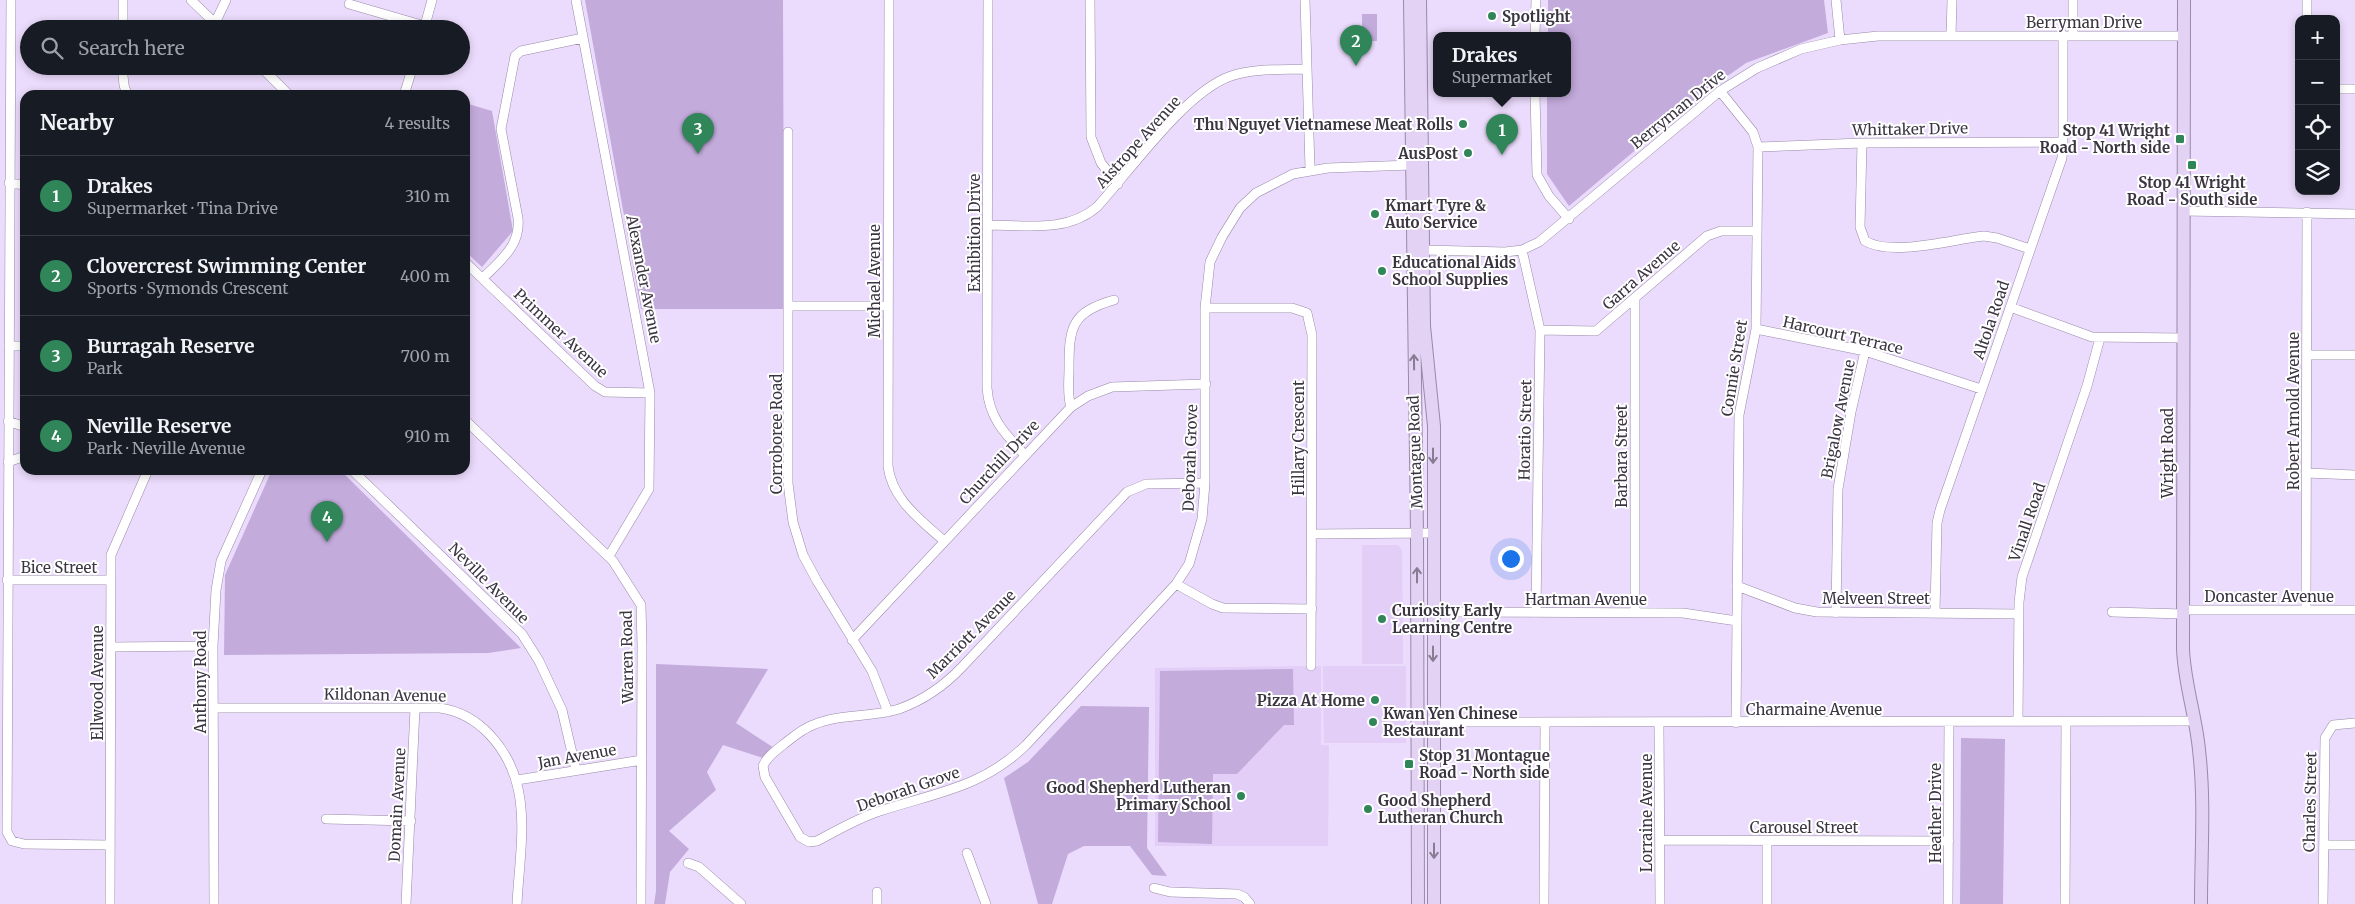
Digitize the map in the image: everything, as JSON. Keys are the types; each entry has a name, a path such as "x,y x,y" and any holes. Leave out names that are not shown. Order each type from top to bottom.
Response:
{"main road":[{"name":"Montague Road","path":"1410,0 1419,250 1417,533 1418,904"},
{"name":"Montague Road","path":"1417,166 1420,0"},
{"name":"Wright Road","path":"2184,0 2183,660 2200,764 2201,904"},
{"name":"Montague Road","path":"1419,250 1434,426 1434,904"},
{"path":"1418,722 1434,722"}],"street":[{"path":"11,0 5,120 10,183 8,421 4,440 8,462 7,826 12,841 24,844 110,845"},
{"path":"122,20 123,0"},
{"path":"191,0 212,20"},
{"path":"220,20 226,0"},
{"path":"426,20 432,0"},
{"name":"Alexander Avenue","path":"576,0 650,393 648,489 609,556"},
{"name":"Michael Avenue","path":"889,0 889,474 894,488 904,503 944,542"},
{"name":"Exhibition Drive","path":"988,0 988,397 996,422 1024,454"},
{"path":"1090,0 1091,136 1101,163 1118,184"},
{"path":"1305,0 1310,169"},
{"path":"1535,32 1536,0"},
{"path":"1836,0 1840,40"},
{"path":"1951,36 1952,0"},
{"path":"2073,0 2073,36"},
{"path":"2307,0 2308,15"},
{"path":"349,4 401,20"},
{"name":"Altola Road","path":"1935,612 1938,517 2059,167 2063,142 2063,35"},
{"name":"Berryman Drive","path":"1419,250 1505,252 1522,250 1544,239 1720,91 1757,68 1786,54 1840,40 1878,36 2184,36"},
{"path":"483,278 511,249 519,232 501,129 514,61 521,51 583,38"},
{"name":"Aistrope Avenue","path":"988,225 1053,226 1068,224 1090,213 1118,184 1178,114 1222,80 1247,72 1307,70"},
{"path":"123,75 126,90"},
{"path":"269,75 284,90"},
{"path":"406,90 410,75"},
{"path":"2340,89 2355,89"},
{"name":"Connie Street","path":"1720,91 1753,132 1758,147 1756,329 1739,409 1736,723"},
{"path":"1536,97 1537,175 1542,187 1569,218"},
{"name":"Corroboree Road","path":"788,132 788,483 793,522 799,545 809,566 872,671 888,712"},
{"name":"Whittaker Drive","path":"1758,147 1862,143 2063,142"},
{"path":"1862,143 1860,227 1865,241 1876,245 1905,246 1984,236 1997,238 2030,249"},
{"name":"Deborah Grove","path":"809,842 817,841 871,814 940,794 973,781 1010,760 1032,739 1176,584 1189,564 1199,535 1205,482 1205,308 1210,262 1222,237 1240,208 1270,184 1310,169 1358,166 1417,166"},
{"path":"10,183 20,184"},
{"path":"2183,211 2355,214"},
{"name":"Robert Arnold Avenue","path":"2306,610 2307,212"},
{"name":"Garra Avenue","path":"1540,330 1596,331 1711,233 1721,231 1757,231"},
{"name":"Horatio Street","path":"1522,250 1540,330 1536,613"},
{"name":"Primmer Avenue","path":"470,266 595,386 605,392 650,393"},
{"name":"Barbara Street","path":"1635,299 1635,613"},
{"path":"1071,407 1069,340 1073,326 1092,308 1114,300"},
{"path":"789,306 888,306"},
{"path":"2010,307 2073,332 2100,338 2184,338"},
{"name":"Hillary Crescent","path":"1205,308 1292,308 1303,311 1309,316 1312,335 1311,666"},
{"name":"Harcourt Terrace","path":"1756,329 1865,351 1981,389"},
{"name":"Vinall Road","path":"2018,721 2019,614 2022,576 2090,378 2100,338"},
{"path":"9,346 20,346"},
{"name":"Brigalow Avenue","path":"1836,613 1838,484 1851,412 1865,351"},
{"path":"2307,355 2355,355"},
{"name":"Churchill Drive","path":"852,640 1024,454 1071,407 1098,391 1112,387 1206,384"},
{"path":"8,421 20,426"},
{"name":"Warren Road","path":"470,425 609,556 642,608 641,904"},
{"path":"8,462 20,458"},
{"path":"2306,473 2355,474"},
{"name":"Ellwood Avenue","path":"110,904 110,580 113,549 146,475"},
{"name":"Anthony Road","path":"214,904 214,646 216,590 221,561 260,475"},
{"name":"Neville Avenue","path":"357,475 522,634 538,661 562,710 576,770"},
{"name":"Marriott Avenue","path":"809,842 803,840 796,831 765,777 765,762 798,733 812,725 832,719 888,712 926,697 954,675 1127,492 1146,484 1205,482"},
{"path":"1312,534 1433,533"},
{"name":"Bice Street","path":"7,580 110,580"},
{"path":"1176,584 1223,608 1312,609"},
{"name":"Melveen Street","path":"1737,586 1795,608 1836,613 1935,612 2019,614"},
{"name":"Doncaster Avenue","path":"2112,612 2355,610"},
{"name":"Hartman Avenue","path":"1434,612 1693,614 1737,621"},
{"path":"110,647 214,646"},
{"name":"Kildonan Avenue","path":"214,708 415,708 452,710 477,722 502,749 517,780 522,810 517,904"},
{"name":"Domain Avenue","path":"406,904 415,708"},
{"name":"Charmaine Avenue","path":"1434,722 1736,723 2194,720"},
{"name":"Heather Drive","path":"1948,904 1949,722"},
{"path":"2065,904 2066,722"},
{"path":"1544,904 1545,723"},
{"name":"Lorraine Avenue","path":"1659,723 1660,904"},
{"name":"Charles Street","path":"2323,904 2325,738 2333,725 2355,723"},
{"name":"Jan Avenue","path":"517,780 642,760"},
{"path":"326,819 411,820"},
{"name":"Carousel Street","path":"1660,840 1767,842 1948,840"},
{"path":"1767,842 1767,904"},
{"path":"2324,845 2355,845"},
{"path":"967,853 986,904"},
{"path":"688,862 699,866 741,904"},
{"path":"1154,888 1174,893 1237,894 1244,897 1250,904"},
{"path":"877,892 877,904"}],"shaded area":[{"path":"585,0 783,0 784,309 641,309"},
{"path":"1548,0 1824,0 1828,33 1746,63 1702,94 1569,206 1547,174 1547,97 1571,97 1571,32 1548,32"},
{"path":"1362,14 1377,14 1377,41 1362,41"},
{"path":"470,104 492,111 513,231 482,267 470,256"},
{"path":"270,475 345,475 521,648 488,653 224,655 225,575"},
{"name":"Curiosity Early Learning Centre","path":"1362,545 1398,545 1402,550 1403,664 1362,664"},
{"path":"656,664 768,669 736,723 774,748 763,758 723,745 707,772 716,790 669,831 689,849 670,872 665,904 654,904 656,891"},
{"name":"Good Shepherd Lutheran Primary School","path":"1321,666 1321,745 1329,745 1328,846 1155,846 1155,668"},
{"path":"1323,666 1406,666 1406,743 1324,743"},
{"path":"1293,669 1294,725 1284,725 1237,774 1213,774 1212,844 1158,842 1160,671"},
{"path":"1081,706 1149,707 1147,848 1167,876 1152,875 1130,846 1084,846 1068,854 1052,904 1038,904 1004,778 1028,762"},
{"path":"1961,738 2005,739 2003,904 1960,904"}],"place":[{"name":"Spotlight","path":"1492,16"},
{"name":"Clovercrest Swimming Center","path":"1356,66"},
{"name":"Thu Nguyet Vietnamese Meat Rolls","path":"1463,124"},
{"name":"Stop 41 Wright Road - North side","path":"2180,139"},
{"name":"AusPost","path":"1468,153"},
{"name":"Burragah Reserve","path":"698,154"},
{"name":"Drakes","path":"1502,155"},
{"name":"Stop 41 Wright Road - South side","path":"2192,165"},
{"name":"Kmart Tyre & Auto Service","path":"1375,214"},
{"name":"Educational Aids School Supplies","path":"1382,271"},
{"name":"Neville Reserve","path":"327,542"},
{"name":"Curiosity Early Learning Centre","path":"1382,619"},
{"name":"Pizza At Home","path":"1375,700"},
{"name":"Kwan Yen Chinese Restaurant","path":"1373,722"},
{"name":"Stop 31 Montague Road - North side","path":"1409,764"},
{"name":"Good Shepherd Lutheran Primary School","path":"1241,796"},
{"name":"Good Shepherd Lutheran Church","path":"1368,809"}]}
